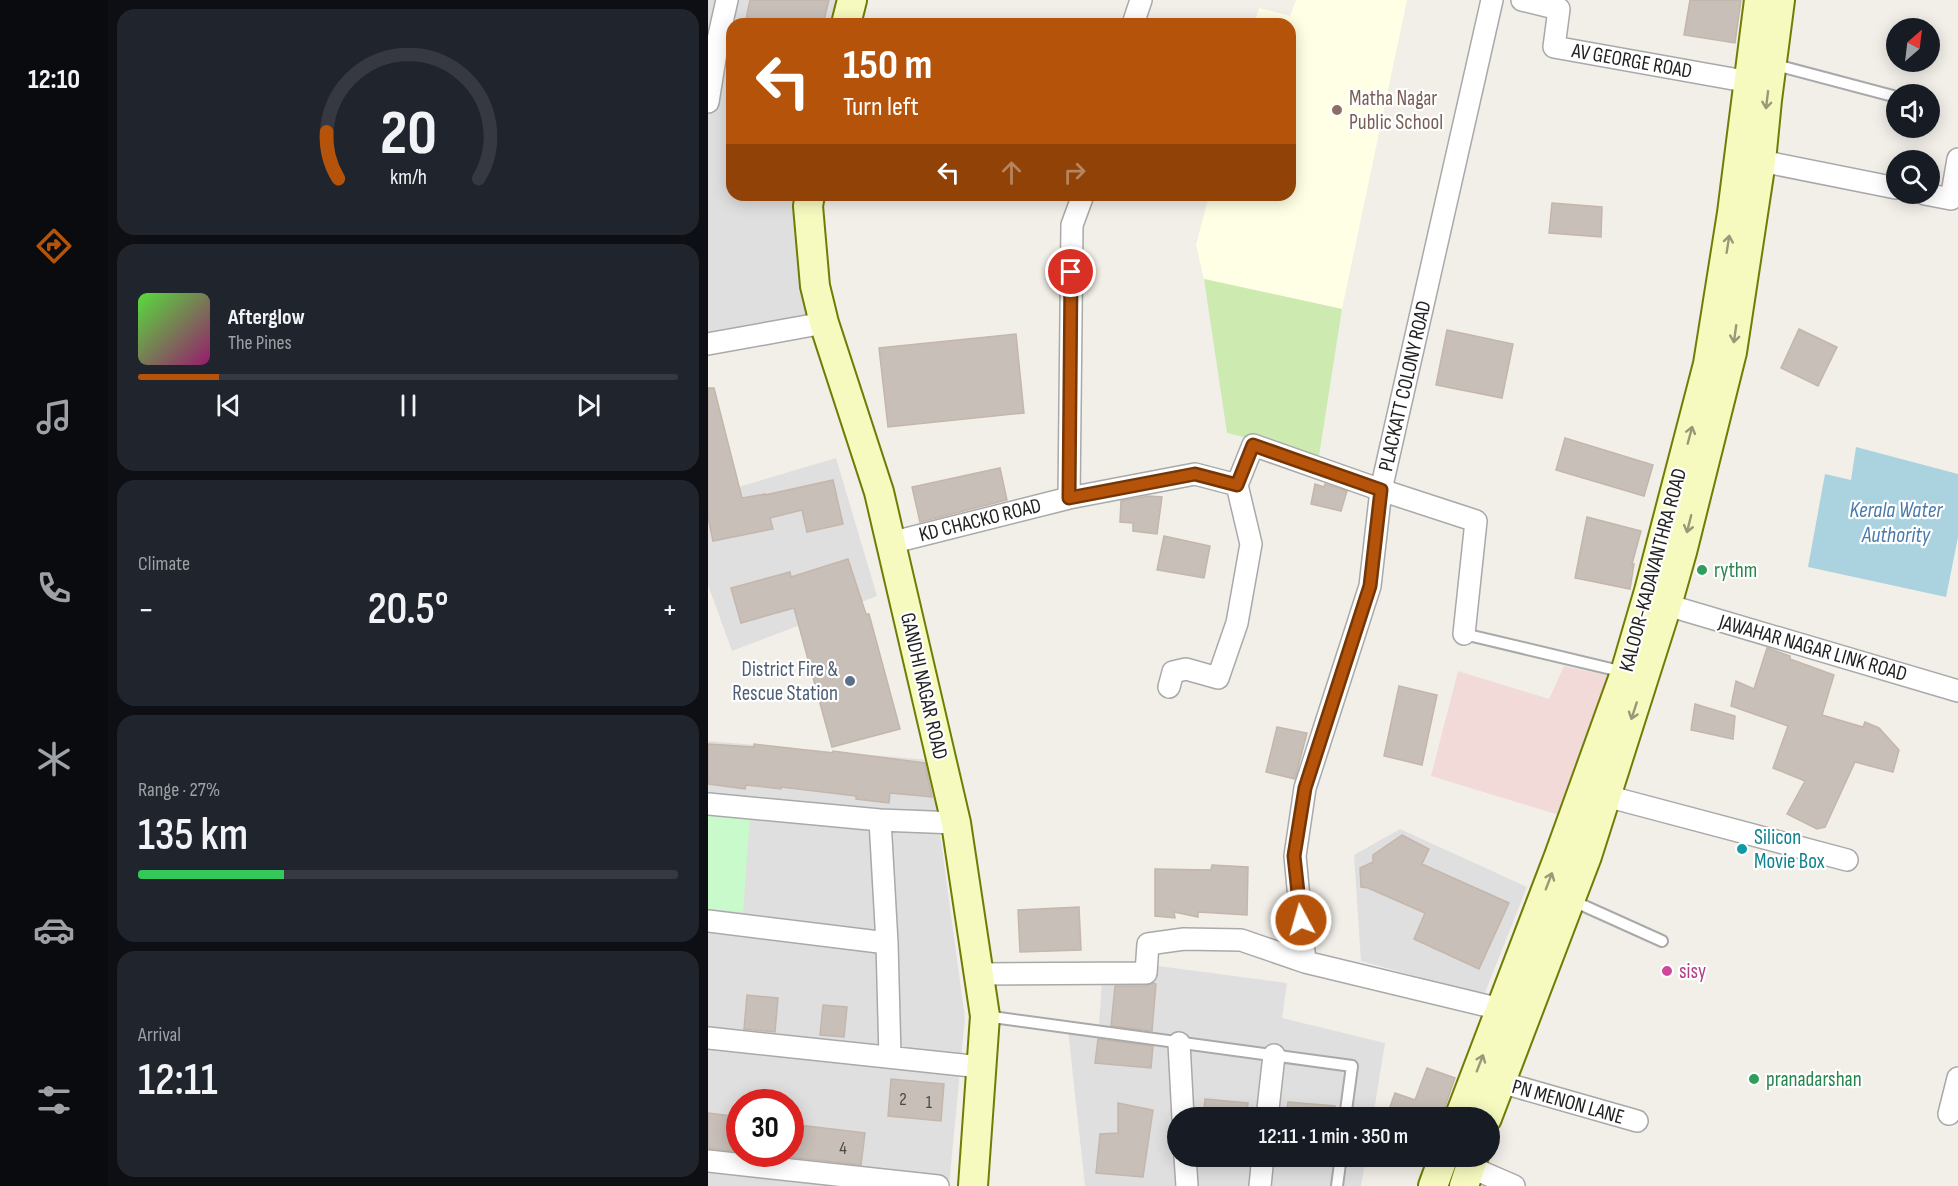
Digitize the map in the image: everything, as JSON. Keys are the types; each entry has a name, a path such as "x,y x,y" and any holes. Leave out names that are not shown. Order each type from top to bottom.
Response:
{"main road":[{"path":"848,18 852,0"},
{"name":"KALOOR-KADAVANTHRA ROAD","path":"1491,1107 1500,1082 1512,1014 1559,856 1625,673 1649,591 1708,364 1729,303 1761,161 1759,0"},
{"name":"KALOOR-KADAVANTHRA ROAD","path":"1465,1107 1570,900 1667,605 1732,352 1729,303 1761,73 1780,0"},
{"name":"GANDHI NAGAR ROAD","path":"809,201 815,286 824,323 879,492 956,823 985,1016 973,1186"},
{"path":"1433,1186 1440,1167"}],"street":[{"path":"708,102 727,0"},
{"path":"1135,18 1141,0"},
{"name":"PLACKATT COLONY ROAD","path":"1305,962 1294,856 1305,788 1370,586 1381,490 1492,0"},
{"name":"AV GEORGE ROAD","path":"1522,0 1559,9 1554,47 1761,73"},
{"path":"1940,197 1951,199 1958,159"},
{"path":"1761,161 1886,186"},
{"path":"1069,498 1072,225 1081,201"},
{"path":"708,344 824,323"},
{"path":"1169,687 1173,672 1186,669 1218,678 1237,623 1251,544 1237,485 1253,445 1476,521 1464,634"},
{"name":"KD CHACKO ROAD","path":"890,543 1069,498 1195,474 1237,485"},
{"name":"JAWAHAR NAGAR LINK ROAD","path":"1667,605 1958,691"},
{"path":"1606,796 1847,860"},
{"path":"708,804 880,820 956,823"},
{"path":"880,820 887,943 890,1057"},
{"path":"708,921 887,943"},
{"path":"979,974 1146,973 1148,944 1184,939 1241,940 1305,962 1512,1014"},
{"path":"708,1038 981,1068"},
{"path":"1179,1043 1182,1107"},
{"path":"1268,1107 1274,1055"},
{"path":"1949,1114 1958,1078"},
{"name":"PN MENON LANE","path":"1500,1082 1637,1121"},
{"path":"708,1161 938,1186"},
{"path":"1186,1167 1187,1186"},
{"path":"1260,1186 1262,1167"},
{"path":"1470,1170 1515,1186"}],"lane":[{"path":"1761,73 1886,95"},
{"path":"1464,634 1625,673"},
{"path":"1570,900 1662,941"},
{"path":"985,1016 1352,1066 1347,1107"},
{"path":"1337,1186 1340,1167"}],"shaded area":[{"path":"708,0 846,0 842,18 726,18 726,201 801,201 814,315 708,341"},
{"name":"Matha Nagar Public School","path":"1296,0 1407,0 1342,309 1204,279 1196,245 1207,201 1296,201 1296,18 1256,18 1259,8 1290,16"},
{"path":"836,458 877,596 732,651 708,585 708,496"},
{"path":"1564,666 1611,676 1559,815 1431,776 1458,671 1549,699"},
{"path":"708,741 930,760 965,1018 949,1186 708,1186"},
{"path":"1400,829 1527,887 1484,995 1361,961 1354,855"},
{"path":"1158,966 1287,983 1282,1018 1385,1043 1375,1107 1167,1107 1167,1167 1364,1167 1361,1186 1085,1186 1067,1021 1099,1026 1102,978 1151,976"}],"green space":[{"path":"1204,279 1342,309 1319,456 1227,433"},
{"path":"708,814 750,817 743,912 708,909"}],"water":[{"name":"Kerala Water Authority","path":"1856,447 1958,474 1958,537 1946,597 1808,567 1825,474 1851,480"}],"building":[{"path":"750,0 829,0 824,18 746,18"},
{"path":"1690,0 1741,0 1735,43 1684,35"},
{"path":"1552,203 1602,207 1601,237 1549,233"},
{"path":"1799,329 1837,347 1818,386 1781,368"},
{"path":"1447,330 1513,344 1502,398 1436,385"},
{"path":"1016,334 1024,413 888,427 879,348"},
{"path":"708,388 714,388 742,498 833,480 843,524 807,532 802,510 770,518 773,529 713,541 708,517"},
{"path":"1565,438 1653,465 1644,496 1556,470"},
{"path":"1000,468 1007,500 920,522 912,487"},
{"path":"1315,484 1324,487 1325,484 1347,491 1341,511 1311,504"},
{"path":"1148,496 1162,497 1157,534 1133,531 1133,523 1120,522 1121,501"},
{"path":"1587,517 1641,531 1632,564 1634,564 1630,589 1575,578"},
{"path":"1164,536 1210,546 1204,578 1157,570"},
{"path":"848,559 866,614 869,614 900,729 832,747 794,608 741,623 731,588 790,572 791,577"},
{"path":"1767,648 1834,675 1822,715 1863,727 1865,722 1879,728 1899,750 1893,772 1855,762 1825,827 1817,829 1787,814 1805,781 1773,768 1788,726 1731,706 1736,681 1754,689"},
{"path":"1399,686 1437,695 1422,765 1384,756"},
{"path":"1695,704 1735,716 1733,739 1691,730"},
{"path":"1277,727 1307,733 1295,779 1266,772"},
{"path":"708,744 754,747 754,744 925,763 932,797 890,793 889,803 856,799 856,796 781,787 781,789 746,785 745,789 708,784"},
{"path":"1402,835 1429,849 1422,864 1509,903 1479,969 1414,939 1425,913 1361,887 1360,868 1373,862 1373,855"},
{"path":"1212,865 1248,867 1247,915 1198,912 1198,917 1174,912 1175,918 1155,916 1155,869 1211,870"},
{"path":"1079,907 1081,950 1020,952 1018,910"},
{"path":"1156,984 1152,1031 1111,1026 1115,986 1146,986"},
{"path":"747,995 778,998 775,1032 744,1029"},
{"path":"823,1005 847,1007 844,1037 820,1035"},
{"path":"1098,1039 1153,1046 1151,1068 1095,1063"},
{"path":"1427,1068 1455,1078 1445,1107 1390,1107 1395,1093 1415,1100"},
{"path":"891,1079 944,1084 941,1121 888,1116"},
{"path":"1205,1099 1248,1103 1247,1107 1204,1107"},
{"path":"1288,1102 1335,1106 1335,1107 1287,1107"},
{"path":"1118,1103 1153,1110 1143,1177 1096,1173 1100,1134 1118,1133"},
{"path":"708,1113 726,1115 726,1150 708,1148"},
{"path":"804,1126 865,1133 861,1165 804,1159"}],"place":[{"name":"Matha Nagar Public School","path":"1337,110"},
{"name":"rythm","path":"1702,570"},
{"name":"District Fire & Rescue Station","path":"850,681"},
{"name":"Silicon Movie Box","path":"1742,849"},
{"name":"sisy","path":"1667,971"},
{"name":"pranadarshan","path":"1754,1079"}],"route":[{"path":"1071,272 1069,498 1195,474 1237,485 1253,445 1381,490 1370,586 1305,788 1294,856 1301,920"}]}
